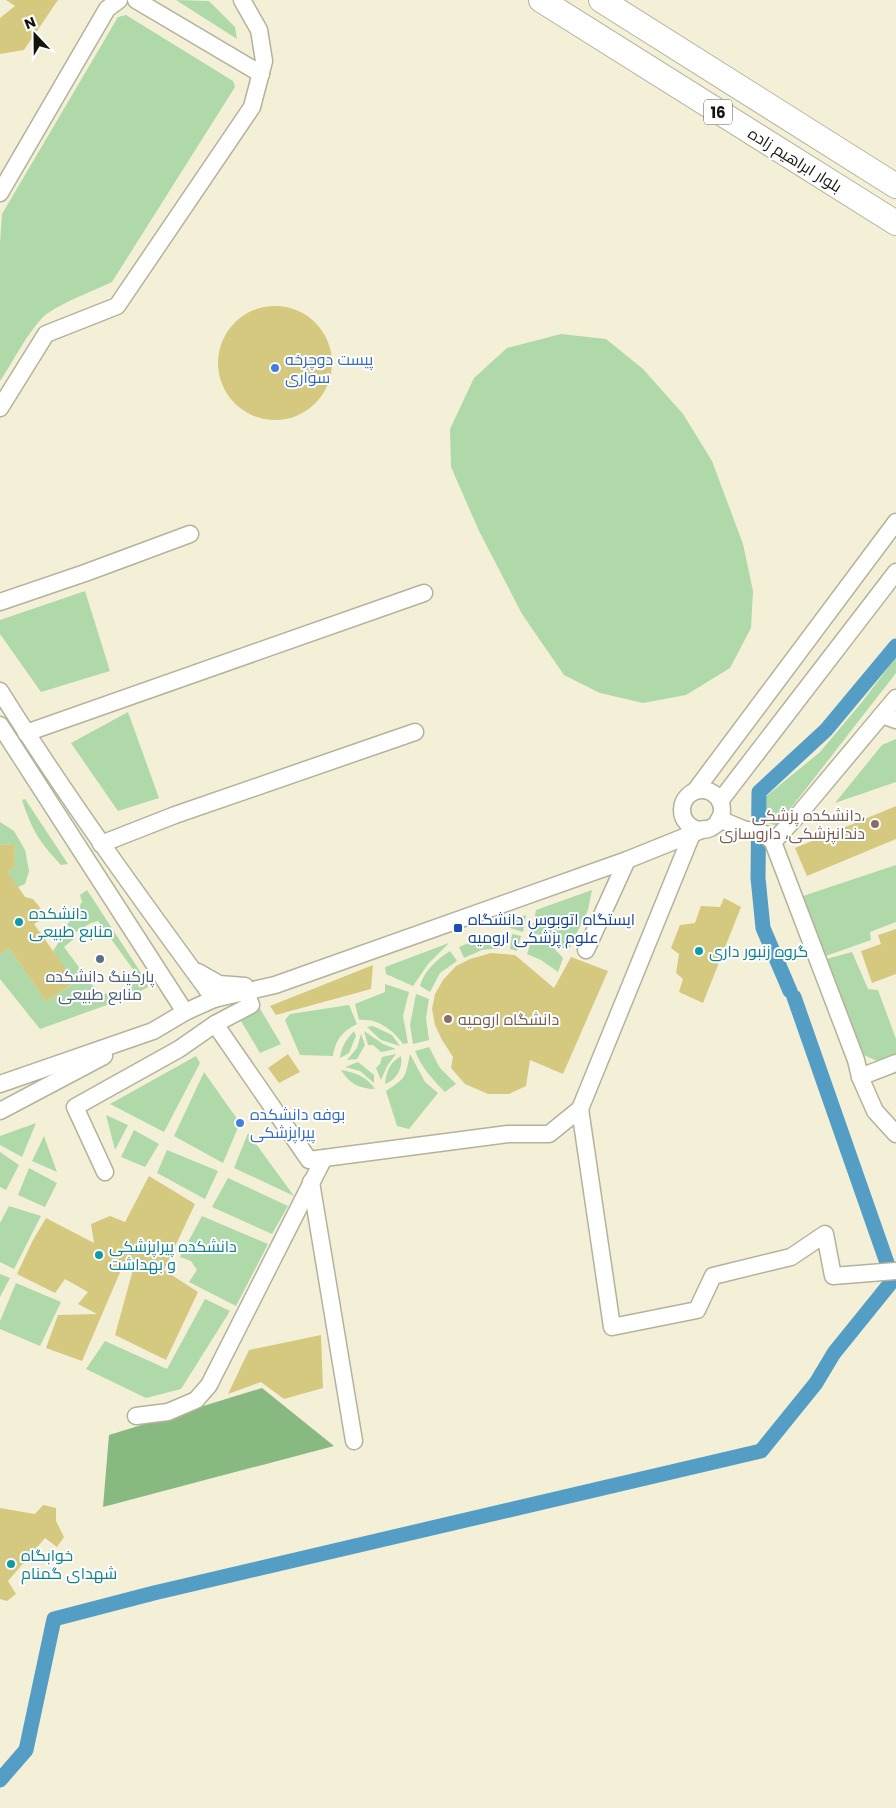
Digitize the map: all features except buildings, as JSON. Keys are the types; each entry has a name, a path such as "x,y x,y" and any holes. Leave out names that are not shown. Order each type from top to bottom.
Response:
{"highway":[{"name":"بلوار ابراهیم زاده","path":"541,0 896,223"},
{"name":"بلوار ابراهیم زاده","path":"601,0 896,186"}],"street":[{"path":"0,193 107,9 119,0"},
{"path":"136,0 260,74"},
{"path":"0,408 46,334 118,306 252,107 264,61 259,30 242,0"},
{"path":"698,832 686,823 682,814 682,805 687,796 695,791 896,522"},
{"path":"0,602 190,534"},
{"path":"720,801 896,572"},
{"path":"26,733 424,593"},
{"path":"0,691 101,844 214,999"},
{"path":"773,842 889,717 896,698"},
{"path":"0,725 185,1012"},
{"path":"101,844 175,816 416,732"},
{"path":"0,1111 153,1031 185,1012 214,999 275,985 627,860 713,826 719,819 722,810 720,801 713,793 704,790 695,791"},
{"path":"719,819 743,829 765,834 773,842 856,1060 860,1077 875,1111 896,1134"},
{"path":"215,1024 309,1160 508,1134 550,1134 580,1109 698,832"},
{"path":"586,950 627,860"},
{"path":"191,968 220,984 237,986 275,985"},
{"path":"0,1084 153,1031 165,1017 171,1006 170,994 166,984"},
{"path":"105,1172 75,1107 179,1049 215,1024 251,1005 246,992"},
{"path":"860,1077 896,1064"},
{"path":"580,1109 612,1327 697,1310 713,1276 791,1257 825,1234 834,1276 890,1271"},
{"path":"875,1111 896,1119"},
{"path":"136,1416 168,1412 196,1400 209,1385 324,1158"},
{"path":"312,1182 354,1441"}],"green space":[{"path":"176,0 209,1 235,27 237,39"},
{"path":"126,15 233,81 235,87 112,282 66,303 43,317 0,381 0,243 2,214 118,17"},
{"path":"561,334 606,339 643,369 683,414 712,461 743,544 753,591 751,628 730,668 686,695 643,703 600,693 564,675 522,614 479,531 451,467 450,429 474,378 507,348"},
{"path":"85,591 110,671 41,692 0,634 0,620"},
{"path":"896,657 896,673 777,826 762,821 759,810 764,798 820,752 862,702"},
{"path":"128,712 159,798 118,811 71,743"},
{"path":"896,739 896,782 835,803 882,745"},
{"path":"25,799 68,864 61,865 42,842 33,828 22,800"},
{"path":"0,822 14,831 25,850 29,871 25,884 18,887 8,872 15,867 14,844 0,845"},
{"path":"896,865 896,922 870,932 871,940 826,956 803,896"},
{"path":"87,890 145,979 148,987 131,996 124,989 127,986 124,981 135,972 98,921 76,932 67,925 82,902 80,895"},
{"path":"592,890 588,910 568,951 544,936 532,933 536,910"},
{"path":"526,915 523,932 510,928 509,921"},
{"path":"64,934 75,938 64,947 101,997 109,991 118,1001 40,1029 0,979 0,954 9,948 46,1002 74,983 53,951"},
{"path":"503,934 501,948 482,950 464,958 459,947 480,938"},
{"path":"512,934 521,936 517,951 510,949"},
{"path":"532,939 549,943 563,958 558,972 541,960 527,954"},
{"path":"449,943 428,964 413,986 386,974 385,967"},
{"path":"450,951 457,961 440,973 430,992 420,986 432,966"},
{"path":"852,952 868,989 878,990 896,1039 896,1054 877,1061 864,1055 826,959"},
{"path":"385,984 409,992 403,1016 408,1043 403,1044 395,1034 379,1023 359,1020 355,1004 385,992"},
{"path":"416,994 429,999 426,1018 429,1040 413,1044 410,1025"},
{"path":"349,1005 357,1024 340,1037 333,1056 300,1055 285,1020 290,1014"},
{"path":"259,1007 281,1044 260,1053 238,1016"},
{"path":"373,1026 392,1035 400,1046 381,1040 367,1027"},
{"path":"354,1031 356,1036 349,1053 340,1058 344,1044"},
{"path":"364,1031 383,1044 396,1049 381,1052 373,1045 368,1045"},
{"path":"361,1034 365,1045 357,1059 347,1060 357,1048"},
{"path":"429,1047 440,1068 456,1084 445,1092 428,1073 415,1051"},
{"path":"396,1054 387,1066 381,1080 376,1068 380,1064 382,1057"},
{"path":"410,1054 425,1082 438,1093 409,1129 397,1126 386,1091 398,1083 404,1076"},
{"path":"196,1056 200,1063 164,1132 110,1104"},
{"path":"401,1056 398,1073 385,1084 389,1068"},
{"path":"358,1062 374,1075 374,1083 360,1071 345,1067"},
{"path":"341,1070 360,1076 375,1089 364,1088 355,1084"},
{"path":"204,1072 240,1123 223,1163 174,1136"},
{"path":"106,1115 128,1125 115,1150"},
{"path":"36,1123 22,1157 0,1145 0,1136"},
{"path":"134,1130 159,1144 145,1167 121,1157"},
{"path":"248,1133 294,1196 234,1168"},
{"path":"44,1136 57,1172 32,1161"},
{"path":"167,1150 218,1171 205,1199 157,1173"},
{"path":"0,1152 19,1165 6,1190 0,1187"},
{"path":"29,1168 57,1183 45,1207 18,1195"},
{"path":"228,1178 288,1206 272,1234 212,1207"},
{"path":"9,1206 41,1216 14,1269 0,1262 0,1223"},
{"path":"202,1216 268,1244 236,1306 189,1282 197,1270 191,1261 180,1257"},
{"path":"0,1274 10,1278 0,1297"},
{"path":"16,1283 61,1302 40,1346 0,1329 0,1321"},
{"path":"205,1299 230,1311 181,1389 146,1398 86,1369 105,1341 167,1369"},
{"path":"262,1388 334,1446 103,1507 109,1435"}],"waterway":[{"path":"790,991 763,928 758,878 759,792 826,730 896,646"},
{"path":"0,1780 26,1750 54,1619 154,1593 761,1451 816,1383 834,1353 893,1280 794,997"}],"place":[{"name":"پیست دوچرخه سواری","path":"275,368"},
{"name":"دانشکده پزشکی، دندانپزشکی، داروسازی","path":"875,824"},
{"name":"دانشکده منابع طبیعی","path":"19,922"},
{"name":"ایستگاه اتوبوس دانشگاه علوم پزشکی ارومیه","path":"458,928"},
{"name":"گروه زنبور داری","path":"699,951"},
{"name":"پارکینگ دانشکده منابع طبیعی","path":"100,959"},
{"name":"دانشگاه ارومیه","path":"448,1019"},
{"name":"بوفه دانشکده پیراپزشکی","path":"240,1123"},
{"name":"دانشکده پیراپزشکی و بهداشت","path":"99,1255"},
{"name":"خوابگاه شهدای گمنام","path":"11,1564"}]}
